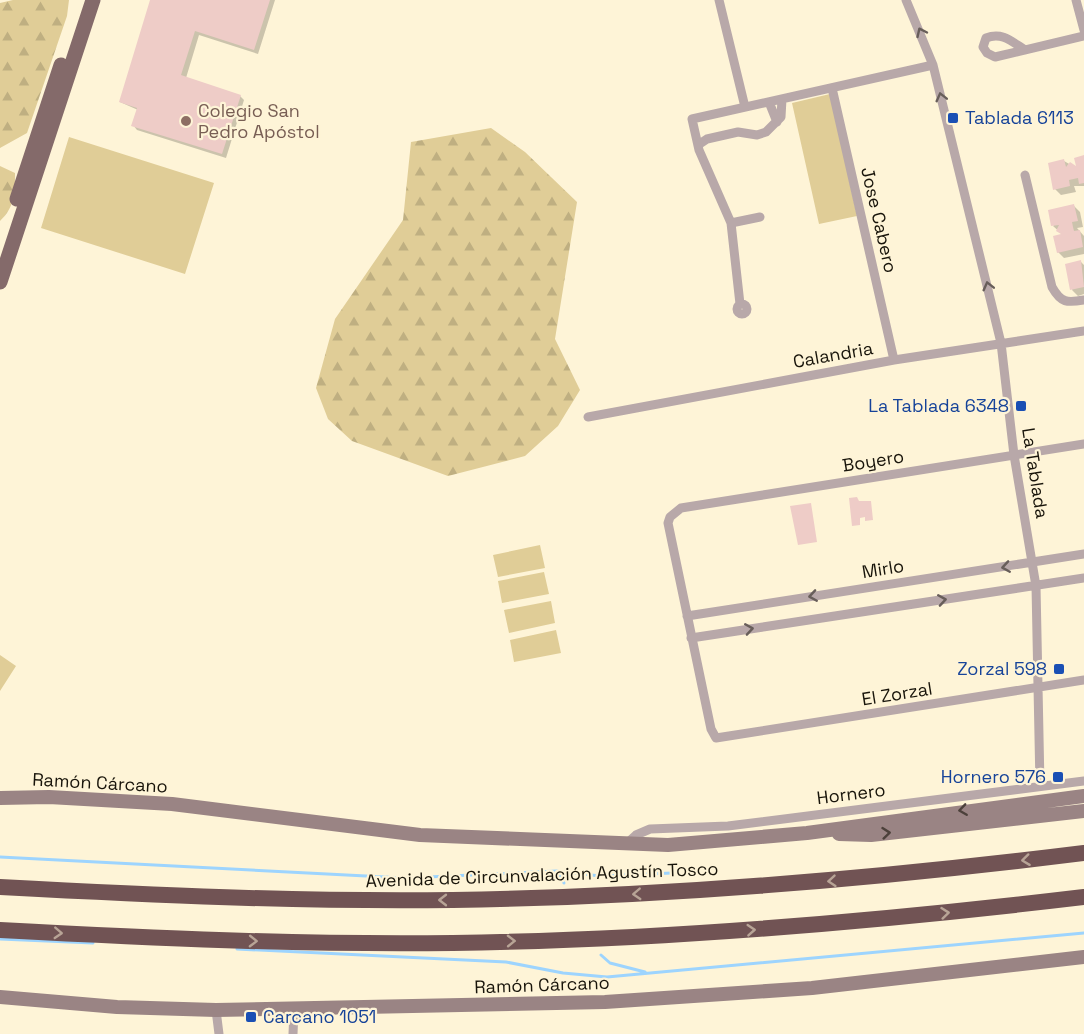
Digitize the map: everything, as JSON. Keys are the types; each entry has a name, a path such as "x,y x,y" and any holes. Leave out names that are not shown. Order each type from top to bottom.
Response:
{"highway":[{"name":"Avenida de Circunvalación Agustín Tosco","path":"0,886 257,898 404,900 535,898 760,887 890,876 1084,853"},
{"path":"0,930 335,943 512,941 693,934 893,918 1084,897"}],"main road":[{"path":"0,255 34,143 83,0"},
{"path":"0,282 93,0"},
{"name":"Ramón Cárcano","path":"0,798 49,797 172,804 420,835 668,845 807,833 1084,796"},
{"name":"Ramón Cárcano","path":"807,833 871,835 1084,811"},
{"name":"Ramón Cárcano","path":"0,997 117,1007 216,1010 605,1002 812,988 1084,957"}],"street":[{"path":"719,0 745,107"},
{"name":"La Tablada","path":"906,0 933,65 1001,343 1014,455 1036,586 1040,786"},
{"path":"1076,0 1084,30"},
{"path":"1025,50 1084,36"},
{"path":"740,304 731,223 698,145 692,118 933,65"},
{"name":"Jose Cabero","path":"832,88 894,360"},
{"path":"698,145 707,139 738,132 757,135 766,132 781,117 782,99"},
{"path":"769,102 777,122"},
{"path":"1025,176 1052,287 1059,300 1067,303 1084,300"},
{"path":"731,223 760,217"},
{"name":"Calandria","path":"588,417 894,360 1084,331"},
{"name":"Boyero","path":"687,616 669,532 670,517 681,508 1084,444"},
{"name":"Mirlo","path":"687,616 1084,554"},
{"path":"687,616 691,638 1084,578"},
{"name":"El Zorzal","path":"691,638 711,729 716,738 1084,680"},
{"name":"Hornero","path":"626,844 636,835 650,829 728,826 1084,781"},
{"path":"216,1010 219,1034"},
{"path":"293,1034 294,1010"}],"green space":[{"path":"13,0 69,0 67,16 27,133 0,148 0,3"},
{"path":"830,94 857,216 819,224 792,103"},
{"path":"491,128 525,152 577,202 555,339 580,390 558,426 525,456 448,476 352,441 328,419 316,388 335,319 403,220 411,142"},
{"path":"69,137 214,183 185,274 41,228"},
{"path":"0,166 15,173 11,205 0,221"},
{"path":"540,545 545,568 498,577 493,555"},
{"path":"544,572 549,594 502,603 498,581"},
{"path":"551,601 555,623 509,633 504,610"},
{"path":"556,630 561,653 514,662 510,640"},
{"path":"0,655 16,666 0,691"}],"building":[{"path":"150,0 270,0 254,50 195,31 181,75 241,95 222,154 131,126 137,108 119,102"},
{"path":"1084,155 1084,183 1079,184 1078,178 1069,180 1070,186 1053,190 1048,163 1064,159 1066,167 1070,162 1076,166 1074,158"},
{"path":"1074,204 1078,221 1072,222 1073,227 1074,231 1080,230 1083,247 1057,253 1053,236 1061,234 1056,231 1059,225 1051,226 1048,210"},
{"path":"1081,260 1084,287 1070,290 1065,264"},
{"path":"857,497 859,501 871,501 873,520 865,521 865,517 860,518 860,525 852,526 849,498"},
{"path":"811,503 817,542 798,545 790,506"}],"waterway":[{"path":"0,857 405,878 557,871 600,876 672,873"},
{"path":"557,872 564,883"},
{"path":"237,949 506,962 563,973 607,977 1084,933"},
{"path":"0,939 93,943"},
{"path":"601,955 610,963 645,972"}],"place":[{"name":"Tablada 6113","path":"953,118"},
{"name":"Colegio San Pedro Apóstol","path":"186,121"},
{"name":"La Tablada 6348","path":"1021,406"},
{"name":"Zorzal 598","path":"1059,669"},
{"name":"Hornero 576","path":"1058,777"},
{"name":"Carcano 1051","path":"251,1017"}]}
